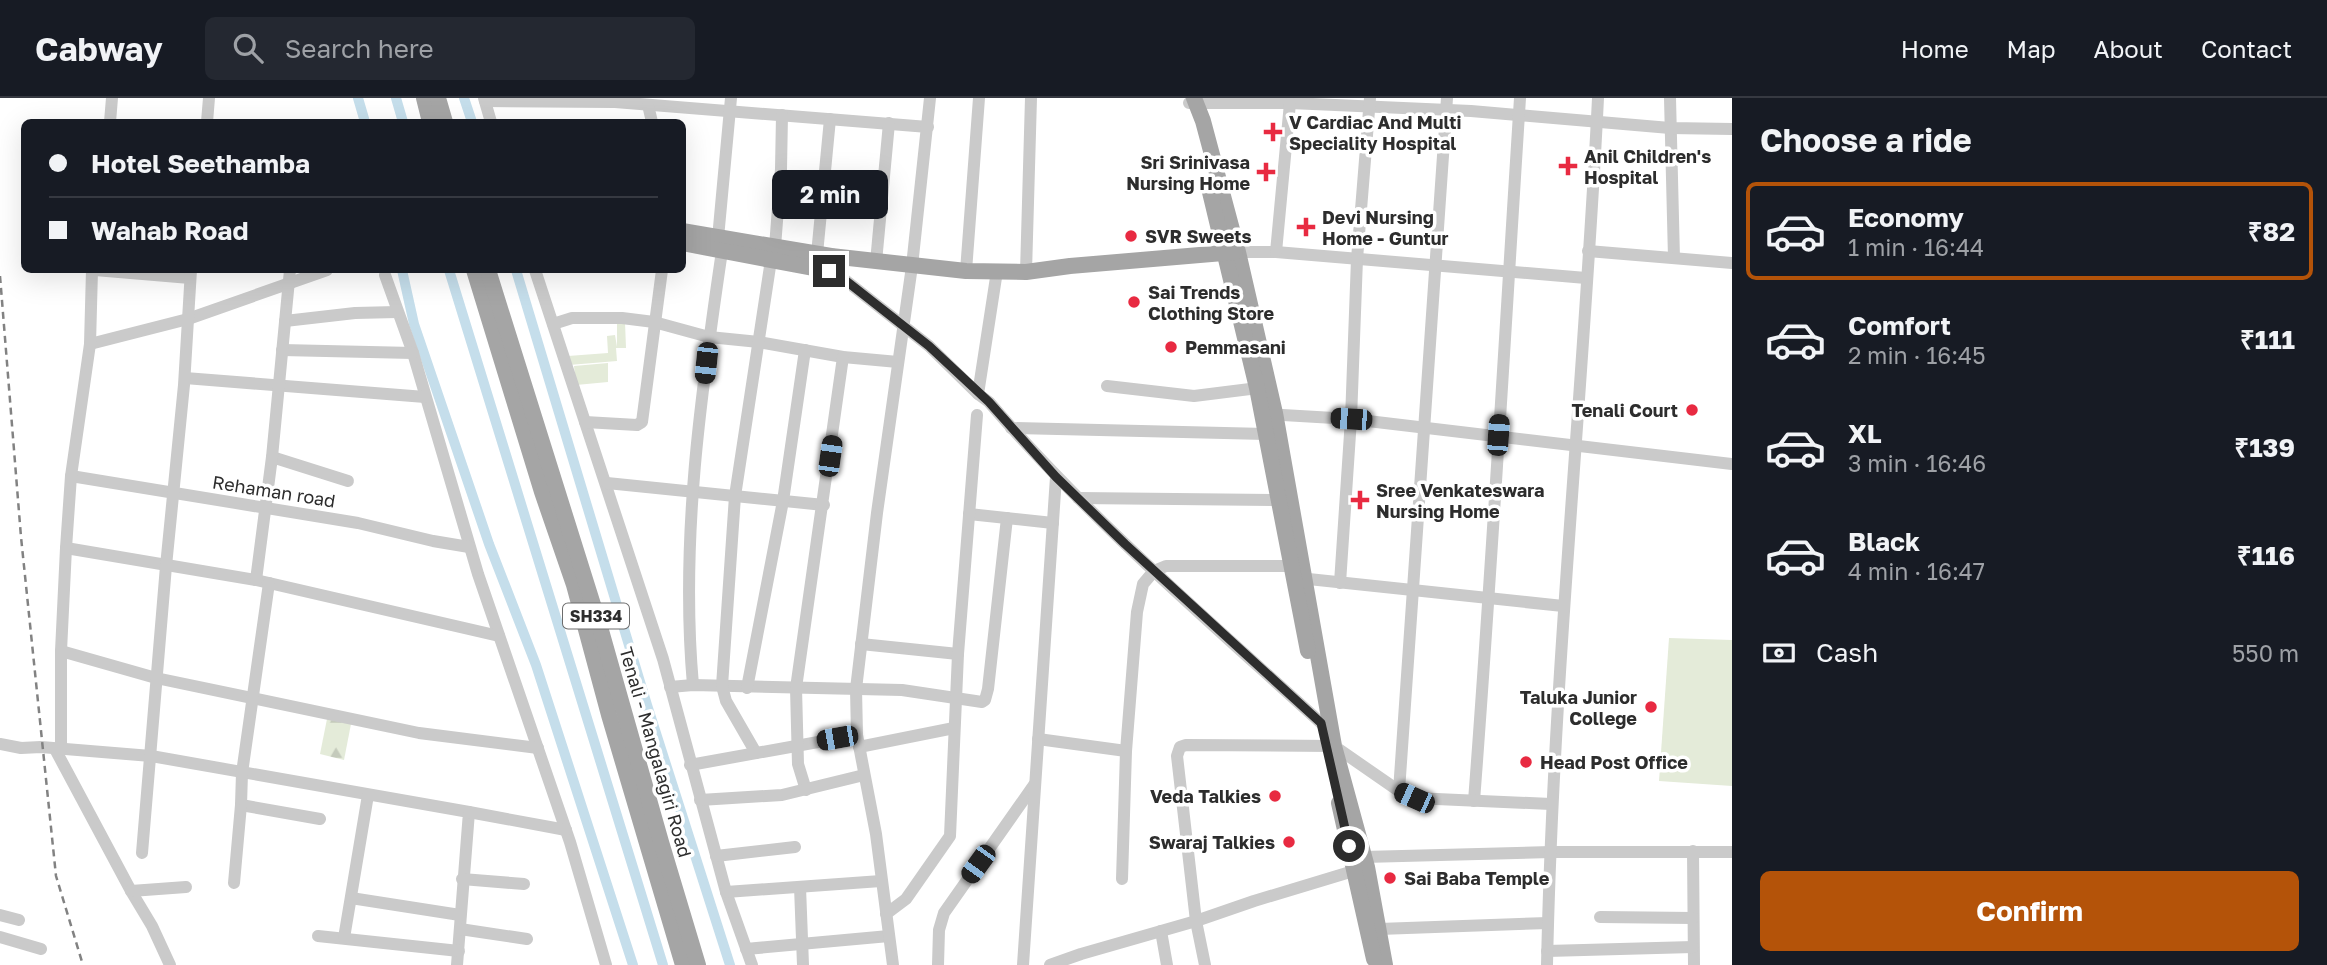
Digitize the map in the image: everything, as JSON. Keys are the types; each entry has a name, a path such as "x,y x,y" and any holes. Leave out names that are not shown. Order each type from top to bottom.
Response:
{"main road":[{"path":"424,98 429,119"},
{"path":"438,98 444,119"},
{"path":"1192,100 1263,387 1328,737 1385,965"},
{"path":"686,232 720,244 773,254 825,261 876,262 966,271 1026,272 1231,253"},
{"path":"686,243 720,244"},
{"name":"SH334","path":"475,273 542,492 574,584 609,715 683,965"},
{"name":"Tenali - Mangalagiri Road","path":"489,273 600,627 660,842 698,965"},
{"path":"1268,414 1266,434 1278,500 1298,572"},
{"path":"1362,865 1375,965"}],"street":[{"path":"110,119 112,98"},
{"path":"207,119 209,98"},
{"path":"693,685 688,631 693,491 720,244 731,98"},
{"path":"893,965 876,834 858,741 856,689 912,266 930,98"},
{"path":"966,271 979,98"},
{"path":"1026,272 1031,98"},
{"path":"1474,801 1490,598 1520,98"},
{"path":"1547,965 1551,804 1598,98"},
{"path":"1671,98 1674,258"},
{"path":"490,119 487,99 580,100 928,127"},
{"path":"1192,100 1447,104 1519,115 1670,128 1732,129"},
{"path":"1276,252 1290,103"},
{"path":"1340,583 1351,419 1357,259 1370,103"},
{"path":"648,104 651,119"},
{"path":"1399,791 1447,104"},
{"path":"756,753 726,701 722,686 735,496 741,444 773,254 781,177 782,116"},
{"path":"830,119 825,261 929,346 989,402 1056,477 1328,737 1399,791 1423,800 1551,804"},
{"path":"876,262 890,123"},
{"path":"1588,251 1732,263"},
{"path":"1231,253 1276,252 1586,278"},
{"path":"978,394 997,271"},
{"path":"94,273 90,344 71,476 58,749 170,965"},
{"path":"142,853 185,377 190,274 166,273"},
{"path":"90,344 188,319 290,276 308,273"},
{"path":"537,273 663,659 726,892 752,965"},
{"path":"586,422 637,425 642,422 662,273"},
{"path":"385,275 413,353 469,547 565,830 606,965"},
{"path":"256,580 272,457 290,276"},
{"path":"285,321 355,313 397,312"},
{"path":"553,324 579,318 614,317 654,322 709,337 760,342 843,357 898,362"},
{"path":"282,350 413,353"},
{"path":"747,688 783,501 805,350"},
{"path":"806,790 798,764 796,688 843,357"},
{"path":"185,377 279,387 425,397"},
{"path":"1107,386 1194,396 1263,387"},
{"path":"1268,414 1351,419 1732,464"},
{"path":"886,914 906,898 950,836 958,654 977,415"},
{"path":"1011,428 1266,434"},
{"path":"272,457 348,481"},
{"name":"Rehaman road","path":"71,476 358,523 469,547"},
{"path":"1023,965 1056,477"},
{"path":"607,483 824,505"},
{"path":"1078,498 1278,500"},
{"path":"968,514 1053,523"},
{"path":"670,687 693,685 902,690 977,702 985,699 1007,518"},
{"path":"66,548 256,580 499,636"},
{"path":"1122,879 1126,751 1137,612 1141,587 1160,567 1172,565 1298,572 1340,583 1563,606"},
{"path":"234,883 242,773 269,583"},
{"path":"861,644 958,654"},
{"path":"61,651 156,678 419,733 538,748"},
{"path":"690,765 797,745 858,741 954,728"},
{"path":"1205,965 1196,921 1177,756 1180,747 1328,737"},
{"path":"1038,739 1126,751"},
{"path":"0,744 20,748 41,747 151,756 565,830"},
{"path":"700,800 782,795 864,775"},
{"path":"938,965 939,930 944,913 1035,783"},
{"path":"344,938 368,795"},
{"path":"241,805 320,819"},
{"path":"457,965 469,811"},
{"path":"716,856 795,847"},
{"path":"1693,851 1694,965"},
{"path":"1050,965 1083,959 1362,865 1551,852 1732,852"},
{"path":"462,879 524,884"},
{"path":"726,892 881,881"},
{"path":"131,891 186,887"},
{"path":"800,887 803,965"},
{"path":"351,898 460,915"},
{"path":"0,915 19,920"},
{"path":"1600,917 1693,918"},
{"path":"1378,929 1548,923"},
{"path":"460,929 527,939"},
{"path":"1161,931 1167,965"},
{"path":"318,936 459,951"},
{"path":"746,949 889,936"},
{"path":"0,937 41,949"},
{"path":"1547,951 1693,947"}],"green space":[{"path":"617,322 625,322 626,348 616,348 617,361 569,365 568,356 608,353 607,336 615,335 617,347"},
{"path":"608,363 608,382 576,385 574,366"},
{"path":"1669,638 1732,640 1732,786 1659,781"},
{"path":"327,719 351,724 344,760 320,754"}],"waterway":[{"path":"358,98 364,119"},
{"path":"396,98 402,119"},
{"path":"464,98 471,119"},
{"path":"403,273 414,324 489,544 536,665 633,965"},
{"path":"450,273 663,965"},
{"path":"517,273 647,705 730,965"}],"railway":[{"path":"0,276 21,537 56,876 83,965"}],"place":[{"name":"V Cardiac And Multi Speciality Hospital","path":"1273,132"},
{"name":"Anil Children's Hospital","path":"1568,166"},
{"name":"Sri Srinivasa Nursing Home","path":"1266,172"},
{"name":"Devi Nursing Home - Guntur","path":"1306,227"},
{"name":"SVR Sweets","path":"1131,236"},
{"name":"Sai Trends Clothing Store","path":"1134,302"},
{"name":"Pemmasani","path":"1171,347"},
{"name":"Tenali Court","path":"1692,410"},
{"name":"Sree Venkateswara Nursing Home","path":"1360,500"},
{"name":"Taluka Junior College","path":"1651,707"},
{"name":"Head Post Office","path":"1526,762"},
{"name":"Veda Talkies","path":"1275,796"},
{"name":"Swaraj Talkies","path":"1289,842"},
{"name":"Sai Baba Temple","path":"1390,878"}],"route":[{"path":"829,271 845,280 929,346 989,402 1056,477 1125,544 1321,723 1349,846"}]}
